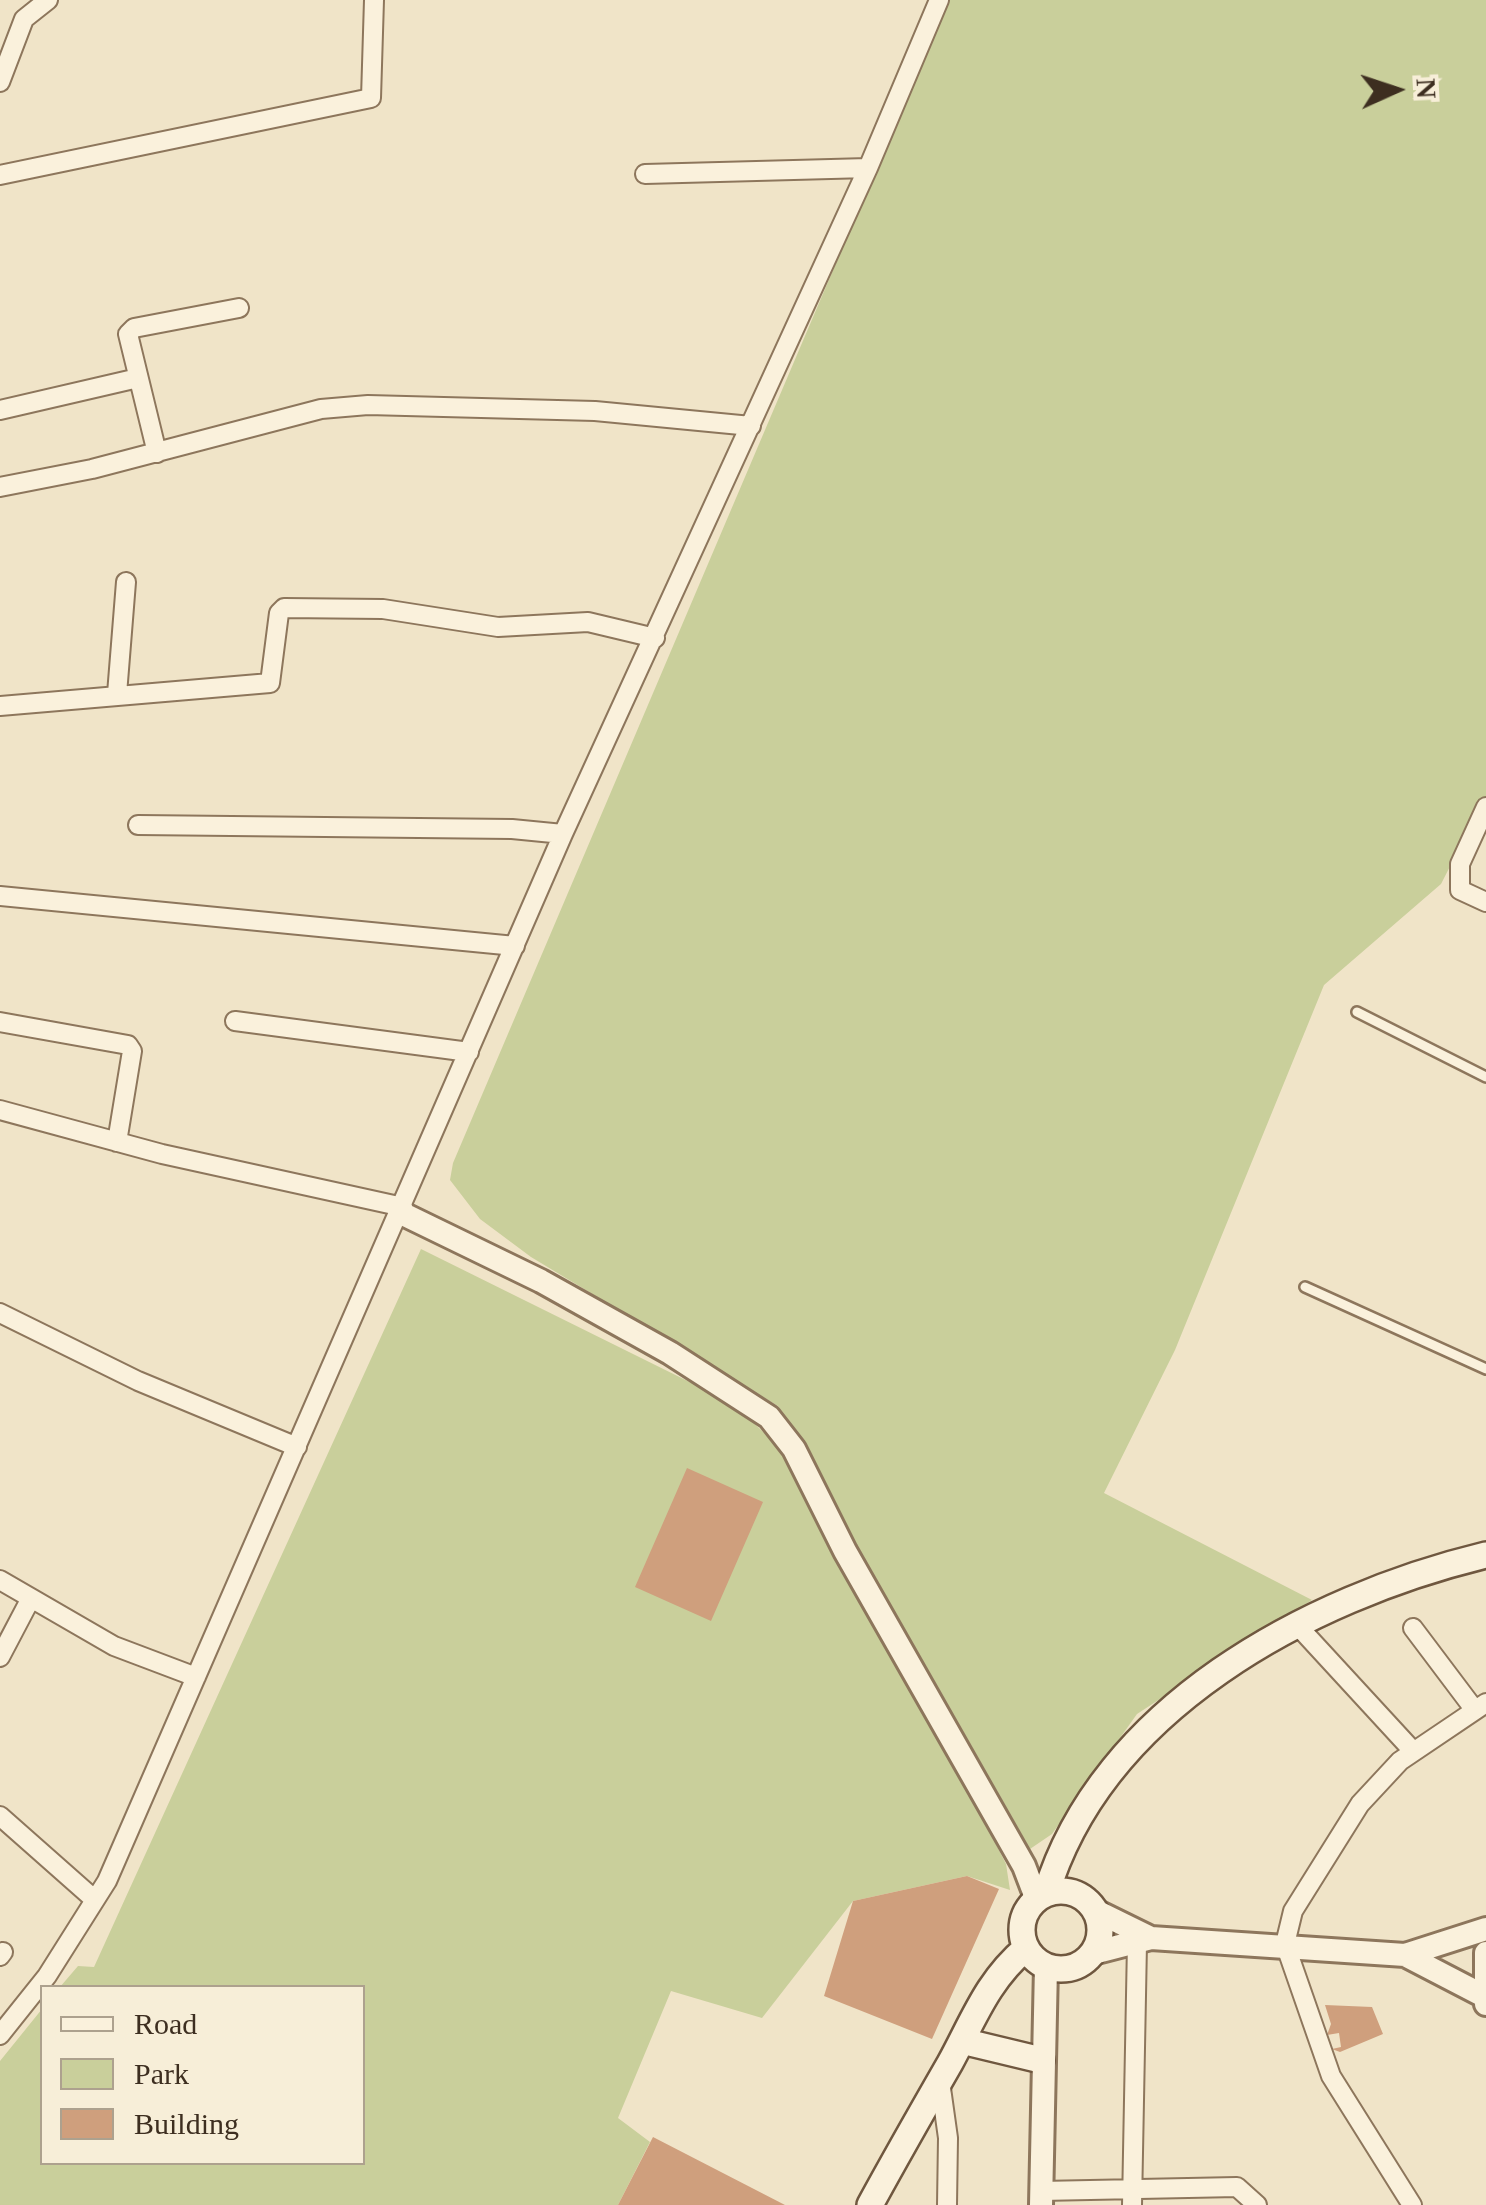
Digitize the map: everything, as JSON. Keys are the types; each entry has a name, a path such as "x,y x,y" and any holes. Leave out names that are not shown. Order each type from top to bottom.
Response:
{"main road":[{"path":"1042,1897 1073,1893 1094,1910 1100,1938 1094,1953 1072,1968 1046,1966 1026,1948 1023,1922 1042,1897 1073,1823 1138,1740 1212,1680 1297,1625 1330,1608 1486,1554"},
{"path":"870,2205 962,2042 978,2003 1001,1969 1026,1948"},
{"path":"962,2042 1040,2060"}],"street":[{"path":"0,82 24,19 48,0"},
{"path":"0,176 371,98 374,0"},
{"path":"0,2034 46,1976 95,1900 298,1447 564,834 868,168 939,0"},
{"path":"644,174 868,168"},
{"path":"157,453 128,334 134,328 239,308"},
{"path":"0,410 138,378"},
{"path":"0,487 157,453 321,409 368,406 595,411 751,426"},
{"path":"117,694 126,582"},
{"path":"0,706 270,683 279,613 284,608 383,609 498,627 588,622 655,638"},
{"path":"1486,806 1457,877 1460,890 1486,902"},
{"path":"138,824 564,834"},
{"path":"0,896 515,946"},
{"path":"235,1021 470,1052"},
{"path":"0,1022 128,1045 132,1051 117,1142"},
{"path":"0,1110 402,1210 541,1281 686,1363 769,1417 794,1449 846,1551 1042,1897"},
{"path":"0,1313 138,1381 298,1447"},
{"path":"0,1580 114,1646 196,1677"},
{"path":"0,1657 31,1598"},
{"path":"1297,1625 1413,1752"},
{"path":"1412,2205 1332,2076 1285,1944 1293,1911 1360,1804 1413,1752 1480,1706 1413,1628"},
{"path":"0,1816 95,1900"},
{"path":"1094,1910 1144,1940"},
{"path":"1094,1953 1144,1940 1285,1944 1405,1955 1486,1929"},
{"path":"1132,2197 1144,1940"},
{"path":"1405,1955 1485,2000 1486,1953"},
{"path":"1046,1966 1040,2060 1041,2198 1132,2197 1237,2187 1257,2205"},
{"path":"940,2080 948,2138 946,2205"}],"lane":[{"path":"1357,1012 1486,1077"},
{"path":"1305,1288 1486,1369"}],"green space":[{"path":"948,0 1486,0 1486,796 1441,884 1324,985 1175,1350 1104,1493 1312,1600 1137,1714 1052,1834 1030,1849 778,1406 531,1257 480,1219 450,1180 453,1163"},
{"path":"421,1249 734,1404 780,1448 950,1753 1006,1864 1010,1890 967,1876 853,1901 762,2018 671,1991 618,2118 650,2142 618,2205 0,2205 0,2061 40,2011 40,2165 365,2165 365,1985 62,1985 78,1966 94,1967"}],"building":[{"path":"687,1468 763,1502 711,1621 635,1587"},
{"path":"967,1876 999,1889 932,2039 824,1996 853,1901"},
{"path":"1325,2005 1372,2007 1383,2034 1340,2052 1332,2049 1341,2047 1339,2033 1327,2035 1331,2024"},
{"path":"653,2137 785,2205 618,2205"}]}
